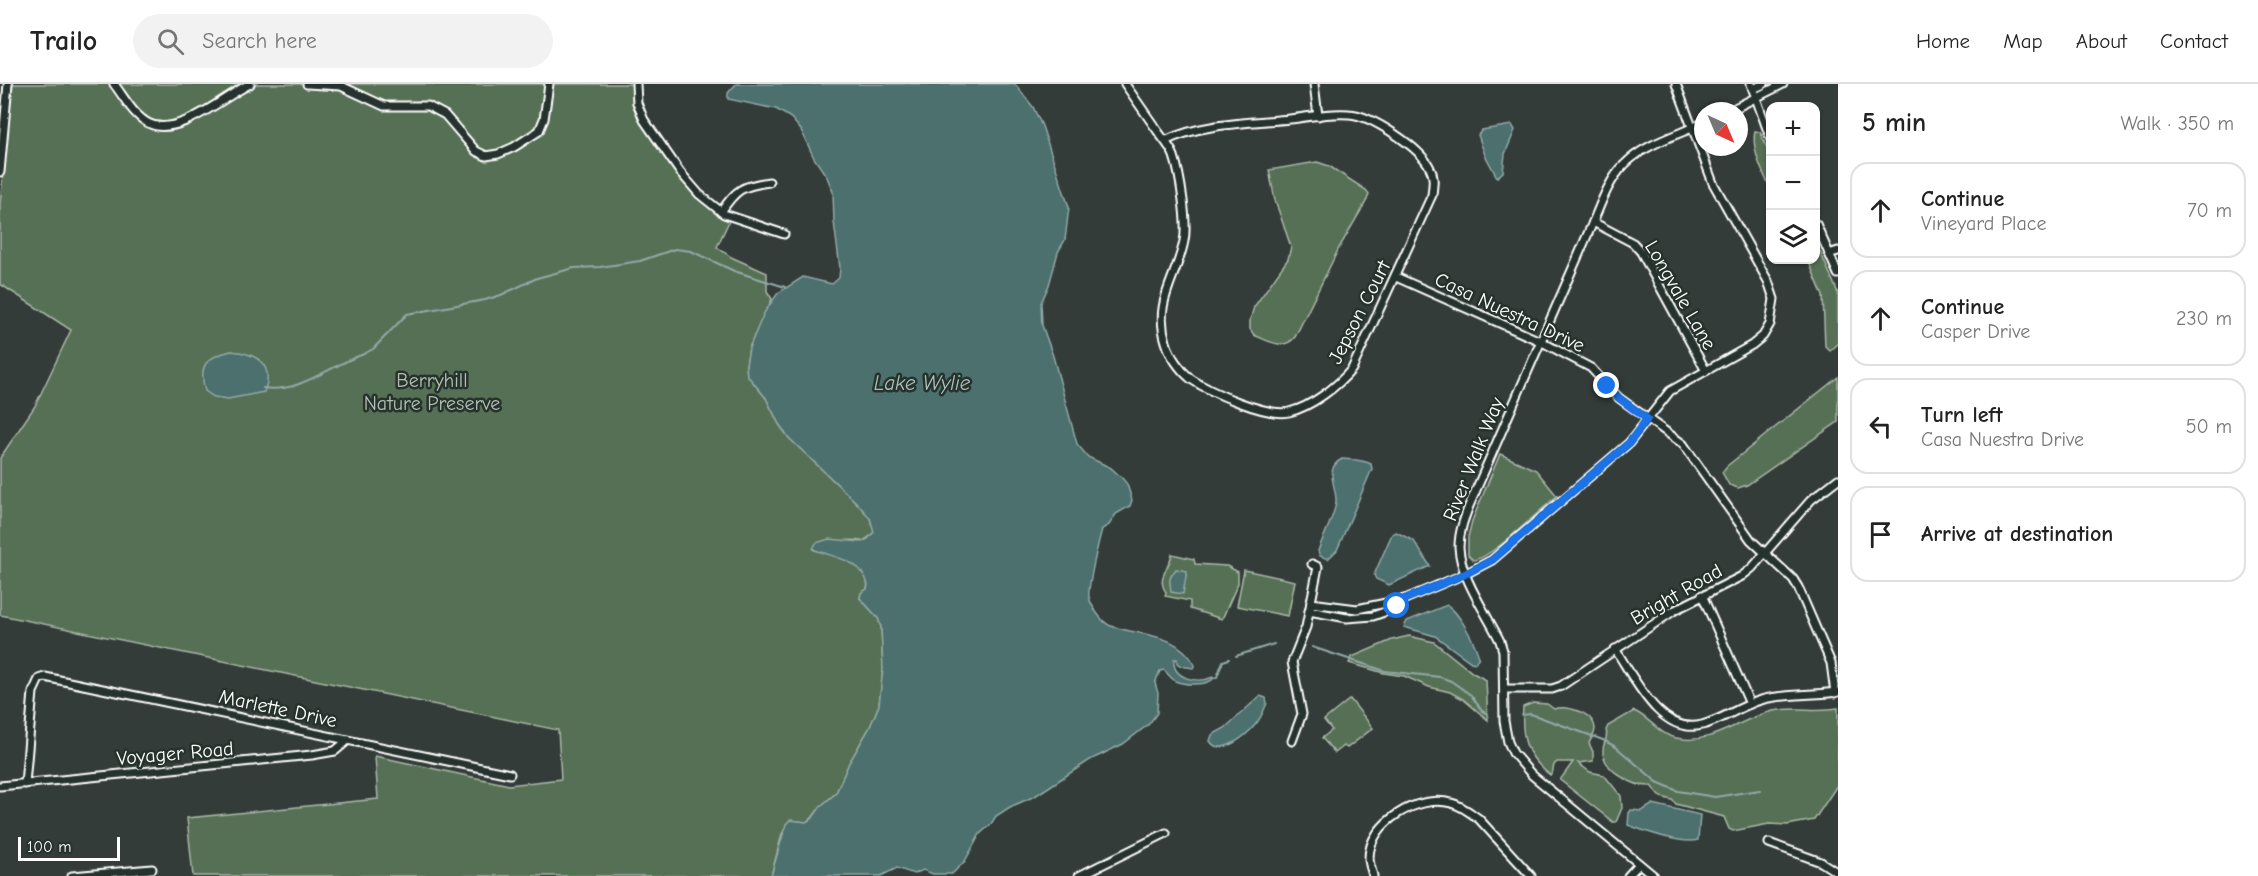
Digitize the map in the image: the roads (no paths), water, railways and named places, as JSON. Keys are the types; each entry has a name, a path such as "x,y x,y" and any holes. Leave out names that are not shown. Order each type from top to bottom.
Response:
{"street":[{"path":"0,172 3,112 8,84"},
{"path":"114,84 138,116 150,124 163,126 197,117 249,84"},
{"path":"307,84 341,86 384,106 428,106 445,115 476,151 486,156 514,147 539,131 544,119 549,84"},
{"path":"636,84 637,103 644,120 691,185 721,212 784,234"},
{"name":"Jepson Court","path":"1125,84 1173,155 1183,204 1185,230 1181,252 1163,300 1161,319 1166,344 1177,364 1190,378 1203,386 1273,413 1298,410 1337,386 1352,369 1432,195 1434,180 1431,168 1422,154 1373,121 1350,114 1184,132 1165,141"},
{"path":"1314,84 1318,116"},
{"path":"1310,607 1357,609 1405,599 1492,560 1629,443 1670,391 1752,345 1763,336 1770,324 1773,299 1768,281 1713,183 1676,84"},
{"path":"1764,84 1752,87 1766,126"},
{"path":"1748,102 1783,84"},
{"name":"River Walk Way","path":"1653,876 1524,768 1514,753 1507,738 1504,721 1504,659 1500,641 1465,574 1459,546 1462,524 1605,194 1625,164 1642,151 1692,128"},
{"path":"721,212 736,191 754,184 769,182"},
{"name":"Longvale Lane","path":"1593,222 1633,243 1641,252 1706,370"},
{"path":"1820,235 1838,274"},
{"path":"1829,254 1838,251"},
{"name":"Casa Nuestra Drive","path":"1396,277 1588,366 1612,392 1683,444 1751,540 1793,579 1798,587 1831,663 1837,692"},
{"name":"Bright Road","path":"1504,689 1552,689 1561,686 1675,610 1742,576 1752,568 1811,500 1837,480"},
{"path":"1292,741 1302,714 1292,662 1303,635 1318,568 1312,564"},
{"path":"1702,595 1750,704"},
{"path":"1615,649 1655,708 1665,718 1679,725 1701,726 1762,699 1837,692"},
{"name":"Marlette Drive","path":"25,784 33,692 39,679 53,678 510,774"},
{"name":"Voyager Road","path":"0,786 312,755 335,751 348,740"},
{"path":"1373,876 1369,859 1377,833 1398,813 1425,801 1451,802 1469,811 1531,876"},
{"path":"1082,875 1166,832"},
{"path":"1769,843 1821,862 1837,871"},
{"path":"1628,876 1639,864"},
{"path":"72,876 152,869"}],"water":[{"name":"Lake Wylie","path":"736,84 1015,84 1033,107 1042,126 1069,207 1065,240 1058,252 1049,285 1041,303 1042,325 1053,356 1077,444 1088,457 1111,468 1122,478 1127,484 1132,500 1130,506 1116,514 1109,525 1102,529 1090,585 1090,601 1097,614 1111,626 1158,637 1178,646 1195,665 1193,668 1181,666 1177,663 1177,659 1174,659 1174,666 1182,675 1194,680 1214,678 1201,684 1184,683 1175,681 1164,670 1160,671 1155,683 1158,693 1157,713 1149,724 1123,744 1090,760 1035,796 996,816 980,834 965,861 952,874 933,874 923,870 914,874 897,868 881,876 771,876 786,824 790,820 806,822 812,819 821,806 836,793 879,705 883,669 881,627 878,618 860,598 868,585 865,576 846,561 813,549 816,543 829,539 862,542 868,539 874,532 870,518 789,438 766,398 747,375 749,348 764,313 778,293 803,277 832,284 839,278 833,192 801,130 791,118 776,109 728,99 728,93"},
{"path":"1512,125 1515,130 1505,154 1503,172 1497,177 1485,155 1478,135 1482,130"},
{"path":"231,351 248,354 261,362 267,374 264,392 228,399 214,397 205,391 203,375 206,364 215,356"},
{"path":"1342,459 1367,462 1371,464 1372,469 1337,550 1328,559 1320,556 1318,551 1335,508 1333,468"},
{"path":"1396,532 1414,541 1430,566 1389,585 1376,579 1374,575 1392,534"},
{"path":"1176,569 1187,571 1183,594 1171,592 1170,580"},
{"path":"1447,605 1462,621 1471,637 1479,657 1475,663 1435,636 1404,627 1407,621"},
{"path":"1260,696 1266,698 1267,703 1252,729 1227,746 1214,746 1210,741 1212,735 1225,728"},
{"path":"1653,804 1700,815 1698,840 1673,839 1628,825 1631,810 1642,811"}],"waterway":[{"path":"263,388 277,389 302,383 364,354 373,349 407,314 485,300 537,278 574,268 640,261 675,249 691,251 734,271 785,287"},
{"path":"1236,656 1274,644"},
{"path":"1312,647 1385,671 1440,677 1451,681 1471,695 1482,711 1488,714"},
{"path":"1214,678 1217,677 1223,661 1229,659"},
{"path":"1522,715 1531,714 1603,740 1616,747 1657,782 1678,791 1715,797 1760,790"}],"park label":[{"name":"Berryhill Nature Preserve","path":"432,392"}]}
